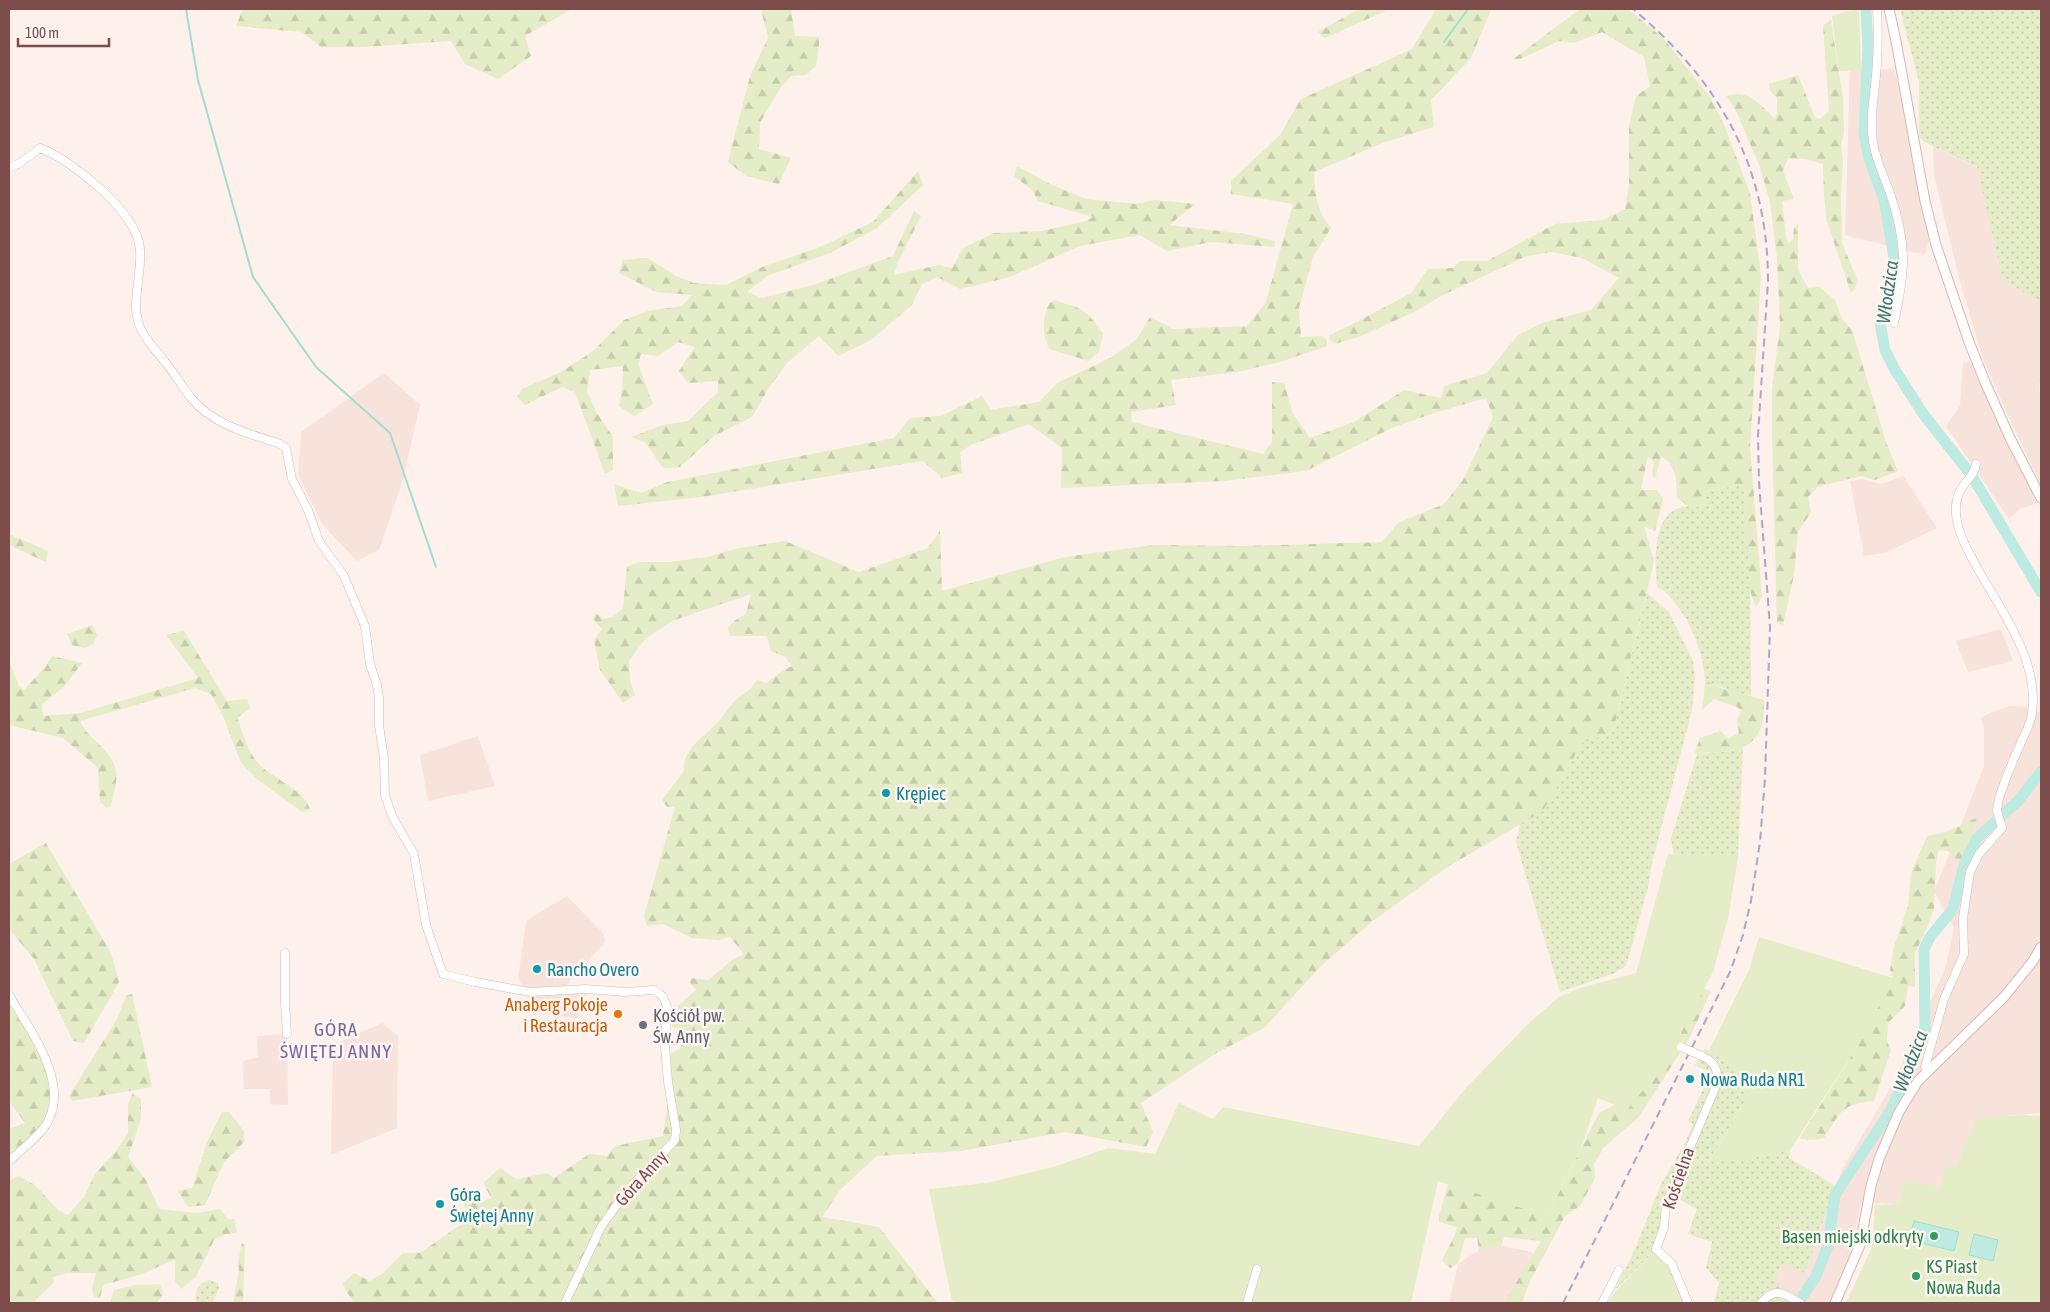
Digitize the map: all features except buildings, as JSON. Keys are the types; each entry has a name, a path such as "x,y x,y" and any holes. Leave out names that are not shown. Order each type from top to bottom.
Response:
{"street":[{"path":"1877,9 1878,39 1872,118 1873,142 1878,164 1898,218 1904,245 1904,268 1894,323"},
{"path":"1889,9 1925,200 1936,245 1984,382 2041,498"},
{"name":"Góra Anny","path":"9,168 20,163 40,148 64,160 85,174 110,199 133,225 139,239 141,261 136,312 138,322 144,334 178,377 191,399 202,409 221,421 286,448 292,479 308,510 319,541 344,576 365,626 370,664 379,698 379,725 384,759 385,795 392,816 414,854 426,924 443,974 474,982 530,992 586,990 625,992 654,990 663,997 668,1014 665,1028 665,1047 668,1082 676,1130 675,1140 627,1191 607,1220 565,1303"},
{"path":"1928,1071 1925,1067 1941,1006 1964,954 1964,918 1970,872 1979,854 2002,828 1997,811 2004,784 2030,722 2033,698 2024,654 2009,623 1962,541 1956,517 1955,503 1959,490 1976,467"},
{"path":"1835,1303 1860,1245 1871,1186 1899,1112 1918,1081 2004,997 2033,961 2041,947"},
{"path":"285,953 287,1034"},
{"path":"9,995 36,1040 50,1069 54,1089 54,1101 43,1128 9,1161"},
{"name":"Kościelna","path":"1681,1047 1711,1060 1718,1074 1716,1086 1666,1204 1664,1227 1656,1248 1672,1264 1688,1303"},
{"path":"1247,1303 1257,1269"},
{"path":"1602,1303 1619,1270"},
{"path":"1761,1303 1767,1296 1775,1293 1783,1293 1800,1303"}],"shaded area":[{"path":"1891,69 1895,71 1930,237 1925,255 1845,235 1850,70"},
{"path":"1933,147 1982,170 2003,280 2041,303 2041,381 2038,384 2041,396 2041,485 1982,356 1958,274 1934,175"},
{"path":"1970,361 2038,503 2020,509 2009,519 1946,426 1960,406 1963,363"},
{"path":"384,373 420,405 403,480 379,550 357,561 322,524 298,474 301,432"},
{"path":"1903,476 1937,528 1885,553 1864,556 1850,481 1862,479 1881,484"},
{"path":"2001,629 2013,661 1968,672 1956,641"},
{"path":"2010,706 2030,707 2041,713 2041,1113 1978,1118 1957,1164 1945,1167 1940,1187 1905,1180 1898,1204 1861,1203 1841,1303 1809,1303 1773,1283 1782,1264 1805,1273 1842,1170 1895,1080 1945,969 1954,928 1934,892 1984,766 1984,728 1981,718"},
{"path":"478,736 495,786 428,801 420,755"},
{"path":"567,896 604,934 605,942 560,992 587,994 578,1018 542,1014 518,979 526,921"},
{"path":"382,1023 398,1036 397,1128 331,1155 333,1045"},
{"path":"287,1034 288,1105 270,1104 270,1089 244,1089 243,1061 258,1057 257,1036"},
{"path":"1501,1246 1528,1251 1534,1254 1504,1303 1449,1303 1458,1264 1479,1250"}],"green space":[{"path":"243,9 572,9 525,36 531,56 498,79 465,64 451,41 362,47 321,47 302,32 236,26"},
{"path":"761,9 791,9 795,36 820,37 816,66 806,75 791,76 779,90 760,123 759,149 791,158 779,184 746,176 728,162 750,76 768,38"},
{"path":"1359,9 1390,9 1325,38 1318,32"},
{"path":"1436,9 1494,9 1491,10 1471,58 1431,100 1434,127 1385,142 1314,172 1316,195 1320,209 1331,228 1313,257 1299,308 1301,337 1323,336 1327,341 1327,346 1280,362 1237,372 1171,380 1176,405 1131,412 1132,422 1263,454 1272,442 1272,382 1284,383 1293,414 1310,438 1354,422 1404,390 1441,398 1444,386 1487,373 1517,336 1542,323 1591,310 1619,278 1582,258 1552,252 1527,256 1361,336 1335,344 1330,340 1329,335 1411,293 1428,269 1453,268 1460,261 1487,261 1555,224 1603,220 1625,209 1629,183 1629,126 1636,96 1650,86 1644,57 1602,32 1574,43 1559,41 1520,59 1512,60 1580,9 1628,9 1663,38 1710,97 1725,127 1750,193 1761,275 1750,447 1762,597 1756,607 1750,591 1744,484 1704,492 1705,507 1688,506 1677,498 1675,474 1671,464 1661,457 1655,478 1652,476 1654,462 1648,456 1641,490 1657,490 1663,499 1655,531 1644,526 1654,562 1613,732 1582,743 1543,811 1449,866 1370,923 1320,967 1264,1028 1215,1054 1141,1103 1153,1132 1146,1147 1065,1132 961,1151 877,1156 840,1190 822,1217 879,1227 938,1303 354,1303 342,1284 354,1273 370,1281 383,1273 403,1253 420,1253 470,1218 464,1204 469,1198 477,1195 480,1202 492,1198 484,1182 500,1168 516,1179 547,1173 554,1178 589,1154 607,1156 615,1146 663,1136 668,1102 669,1054 680,1049 684,1038 681,1030 672,1027 672,1018 680,1022 678,1006 696,990 690,983 691,978 708,980 732,960 744,954 730,937 719,940 692,938 663,924 647,926 644,916 675,807 667,807 662,800 684,771 686,756 690,750 718,722 735,700 750,689 757,680 766,683 792,666 785,657 771,651 767,636 730,636 728,628 734,621 746,614 751,594 672,621 645,639 629,661 630,681 635,695 623,703 600,670 594,640 602,629 593,619 596,613 603,619 613,617 623,608 627,567 639,562 670,562 708,557 739,548 785,541 859,572 928,548 940,531 942,591 1065,557 1154,545 1242,546 1382,542 1398,523 1444,504 1463,480 1493,417 1486,398 1434,413 1392,428 1306,471 1224,481 1061,488 1062,448 1029,424 971,445 960,452 962,473 942,478 923,461 701,497 618,506 614,484 641,493 667,482 894,438 910,418 941,416 982,396 991,410 1039,402 1057,383 1110,358 1137,339 1150,317 1173,329 1247,326 1266,302 1293,204 1231,194 1231,181 1280,135 1301,99 1412,49"},
{"path":"1859,9 1861,70 1839,71 1832,16"},
{"path":"1903,9 2041,10 2041,303 2003,280 1977,167 1926,143 1919,137 1919,82 1901,13"},
{"path":"1831,20 1843,99 1844,132 1841,146 1843,163 1841,193 1842,243 1857,279 1855,289 1851,293 1827,222 1823,164 1805,159 1788,158 1783,171 1794,199 1782,201 1786,237 1789,244 1793,239 1794,228 1798,224 1798,270 1808,288 1819,287 1835,300 1842,319 1852,330 1886,442 1898,471 1875,480 1860,476 1818,487 1808,497 1811,512 1798,532 1794,575 1783,625 1777,623 1772,435 1772,389 1780,326 1777,259 1770,202 1760,167 1737,113 1727,96 1735,94 1748,97 1759,104 1775,119 1777,114 1777,98 1770,91 1769,84 1798,75 1815,117 1820,119 1829,111 1823,25"},
{"path":"1017,166 1052,185 1086,199 1136,204 1155,200 1195,204 1169,225 1245,234 1275,241 1274,247 1211,242 1167,251 1140,235 1080,246 1010,277 960,289 937,277 922,284 912,305 871,340 838,356 819,336 787,363 770,386 752,417 714,436 680,467 663,468 646,443 631,437 663,425 688,421 718,392 718,381 688,383 679,371 695,347 678,342 658,356 641,354 638,364 653,404 634,416 619,406 623,366 590,370 587,392 597,413 613,437 613,470 605,474 575,392 562,387 525,405 517,397 522,389 561,372 592,352 624,320 648,311 682,306 692,295 656,292 619,273 623,260 648,258 676,276 694,283 726,285 762,267 820,247 873,222 918,171 923,185 877,228 830,253 767,276 747,292 762,298 813,285 893,256 914,211 921,216 898,262 894,275 939,265 952,268 963,248 994,233 1042,231 1086,221 1093,217 1038,201 1033,191 1014,176"},
{"path":"1056,300 1084,311 1103,334 1099,351 1089,361 1049,349 1045,337 1044,321 1049,303"},
{"path":"1744,484 1750,581 1751,695 1738,694 1709,682 1705,684 1702,658 1692,630 1676,604 1657,586 1656,568 1658,536 1665,518 1671,512 1683,507 1705,507 1704,492"},
{"path":"9,534 48,551 46,562 9,545"},
{"path":"1647,593 1669,612 1693,661 1695,677 1692,710 1652,863 1648,887 1626,966 1615,973 1560,992 1516,842 1520,824 1543,811 1582,743 1613,732"},
{"path":"92,625 97,635 93,644 85,648 72,645 67,634"},
{"path":"184,631 227,701 247,699 250,708 237,718 255,759 265,769 302,796 310,810 302,812 257,779 241,763 223,716 211,694 195,688 80,721 88,734 114,763 116,784 111,806 107,808 100,802 98,768 63,738 9,725 9,661 19,686 24,690 46,666 52,656 82,663 64,687 42,704 43,716 81,713 198,678 166,635"},
{"path":"1708,682 1721,688 1764,700 1764,712 1760,730 1756,738 1742,748 1732,751 1697,754 1695,752 1700,738 1721,731 1728,739 1739,733 1737,720 1741,711 1737,707 1714,699 1702,710 1705,684"},
{"path":"1743,746 1738,857 1674,855 1671,839 1697,754 1732,751"},
{"path":"1978,817 1962,860 1954,858 1948,851 1939,850 1936,862 1934,909 1915,952 1915,987 1908,986 1905,1006 1888,1023 1887,1042 1891,1050 1874,1101 1854,1104 1848,1107 1838,1116 1824,1138 1814,1140 1799,1139 1857,1047 1893,978 1890,970 1894,946 1908,906 1911,873 1927,836 1946,832"},
{"path":"46,843 111,953 119,982 84,1043 73,1041 34,959 9,929 9,864"},
{"path":"1668,854 1738,857 1728,918 1713,972 1665,1063 1627,1110 1598,1098 1581,1148 1547,1216 1438,1181 1411,1303 960,1303 952,1301 929,1189 987,1183 1053,1167 1108,1148 1155,1154 1179,1103 1213,1119 1223,1107 1419,1146 1465,1089 1529,1023 1559,997 1580,988 1636,973"},
{"path":"1759,937 1893,978 1857,1047 1790,1150 1748,1159 1709,1162 1747,1098 1737,1075 1730,1065 1709,1051 1749,970"},
{"path":"1704,989 1711,991 1689,1039 1638,1118 1603,1148 1594,1164 1595,1178 1580,1206 1565,1216 1529,1283 1522,1303 1504,1303 1541,1241 1504,1237 1501,1246 1479,1250 1477,1238 1465,1238 1458,1264 1450,1268 1442,1261 1457,1227 1439,1222 1448,1184 1547,1216 1599,1113 1616,1104 1627,1109 1674,1045"},
{"path":"132,994 152,1087 72,1101 69,1096 117,1019 126,996"},
{"path":"9,1004 27,1031 43,1061 50,1093 49,1108 42,1124 31,1137 9,1156 9,1129 25,1123 9,1101"},
{"path":"1705,1049 1733,1068 1737,1073 1747,1098 1709,1161 1748,1159 1790,1150 1789,1158 1834,1185 1835,1188 1805,1273 1782,1264 1774,1283 1799,1299 1797,1303 1714,1303 1719,1283 1706,1268 1712,1242 1688,1234 1697,1209 1679,1199 1666,1204 1656,1249 1615,1290 1636,1247 1661,1184 1685,1143 1693,1124 1688,1121 1711,1073 1695,1065"},
{"path":"133,1093 141,1099 141,1119 128,1157 146,1180 159,1209 197,1213 220,1209 228,1219 234,1219 237,1232 223,1235 214,1240 196,1277 181,1289 175,1281 175,1259 142,1274 103,1285 100,1298 94,1297 92,1289 96,1273 68,1273 53,1277 54,1282 34,1302 9,1303 9,1181 18,1176 35,1185 58,1210 68,1215 84,1197 95,1174 116,1151 128,1133 128,1104"},
{"path":"222,1112 229,1112 244,1131 244,1142 224,1162 205,1205 188,1207 178,1191 192,1188 207,1142"},
{"path":"2021,1115 2041,1116 2041,1303 1846,1303 1872,1247 1875,1205 1898,1204 1905,1180 1940,1187 1945,1167 1957,1164 1977,1118"},
{"path":"242,1243 245,1245 243,1303 233,1303 239,1270 238,1262"},
{"path":"1656,1249 1672,1264 1688,1303 1608,1303 1614,1293"},
{"path":"209,1280 218,1283 219,1289 212,1303 196,1303 198,1288"},
{"path":"160,1284 163,1295 157,1303 110,1303 114,1290 136,1285"}],"water":[{"name":"Basen miejski odkryty","path":"1914,1221 1959,1232 1954,1251 1909,1240"},
{"name":"Basen miejski odkryty","path":"1974,1234 1998,1240 1993,1261 1969,1255"}],"waterway":[{"path":"186,9 198,80 253,277 316,367 390,433 436,567"},
{"path":"1444,42 1468,9"},
{"name":"Włodzica","path":"1866,9 1868,47 1864,133 1869,158 1884,200 1894,257 1891,285 1880,323 1885,350 1895,370 1924,415 1972,476 2041,592"},
{"name":"Włodzica","path":"1798,1303 1815,1278 1828,1246 1835,1195 1890,1112 1915,1057 1925,1029 1924,949 1930,937 1953,909 1964,865 1977,838 2017,802 2041,772"}],"railway":[{"path":"1563,1303 1730,972 1743,935 1751,901 1760,842 1765,778 1770,627 1759,482 1758,435 1768,281 1766,239 1759,200 1748,163 1733,129 1714,96 1690,66 1633,9"}],"place":[{"name":"Krępiec","path":"886,793"},
{"name":"Rancho Overo","path":"537,969"},
{"name":"Anaberg Pokoje i Restauracja","path":"618,1014"},
{"name":"Kościół pw. Św. Anny","path":"643,1025"},
{"name":"Nowa Ruda NR1","path":"1690,1079"},
{"name":"Góra Świętej Anny","path":"440,1204"},
{"name":"Basen miejski odkryty","path":"1934,1236"},
{"name":"KS Piast Nowa Ruda","path":"1916,1276"}],"district":[{"name":"GÓRA ŚWIĘTEJ ANNY","path":"336,1040"}]}
